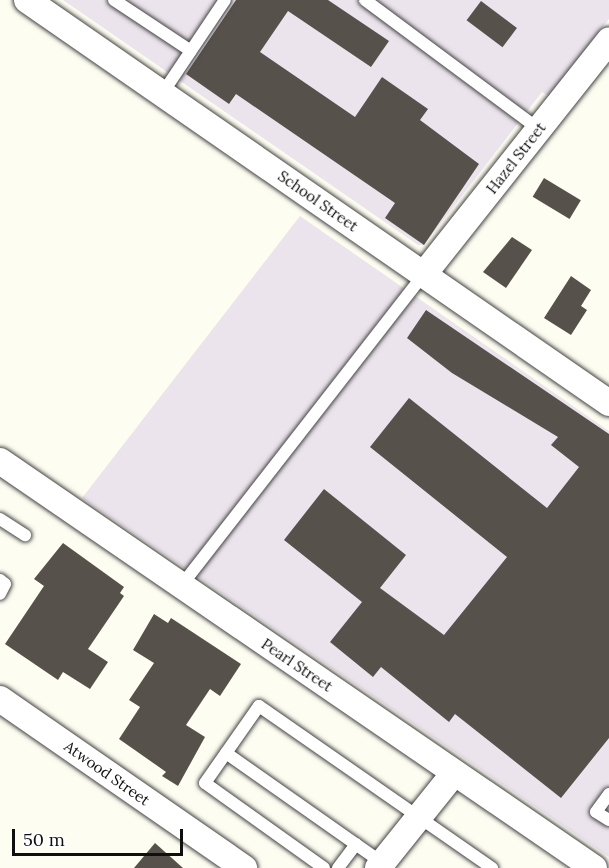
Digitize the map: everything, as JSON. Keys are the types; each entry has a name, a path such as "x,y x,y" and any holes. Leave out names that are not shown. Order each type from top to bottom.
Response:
{"street":[{"name":"School Street","path":"27,0 609,403"},
{"name":"Hazel Street","path":"424,274 609,41"},
{"name":"Pearl Street","path":"0,461 594,868"},
{"name":"Atwood Street","path":"0,699 244,868"},
{"path":"383,866 454,773"}],"lane":[{"path":"114,0 190,51"},
{"path":"162,94 225,0"},
{"path":"365,0 539,129"},
{"path":"181,586 424,274"},
{"path":"0,519 25,536"},
{"path":"0,580 5,584 0,594"},
{"path":"324,868 205,783 259,706 492,868"},
{"path":"226,753 356,844 383,866"},
{"path":"609,794 596,812 609,820"},
{"path":"338,868 356,844"}],"shaded area":[{"path":"63,0 609,0 609,19 549,96 542,92 424,245 418,245"},
{"path":"300,216 609,431 609,857 82,498"}],"building":[{"path":"236,0 328,0 389,41 371,67 288,11 260,52 355,117 382,77 428,109 420,120 479,164 424,245 385,218 395,203 236,94 229,104 186,74"},
{"path":"481,1 517,28 502,47 467,20"},
{"path":"544,178 581,200 570,219 533,197"},
{"path":"512,237 532,250 506,288 483,272"},
{"path":"571,276 591,290 581,306 587,310 571,335 544,318"},
{"path":"426,310 609,434 609,738 561,798 455,714 449,722 381,667 373,677 330,642 362,602 284,540 324,489 406,555 380,588 444,635 507,557 370,447 409,398 547,508 579,467 551,445 558,437 452,373 407,338"},
{"path":"63,543 124,587 120,593 124,596 88,649 108,662 90,689 63,672 58,680 5,644 44,586 34,579"},
{"path":"154,614 168,623 171,618 241,664 220,696 210,689 186,725 205,737 178,786 162,776 166,772 119,739 140,707 129,700 154,663 133,650"},
{"path":"155,843 183,868 134,868"}]}
